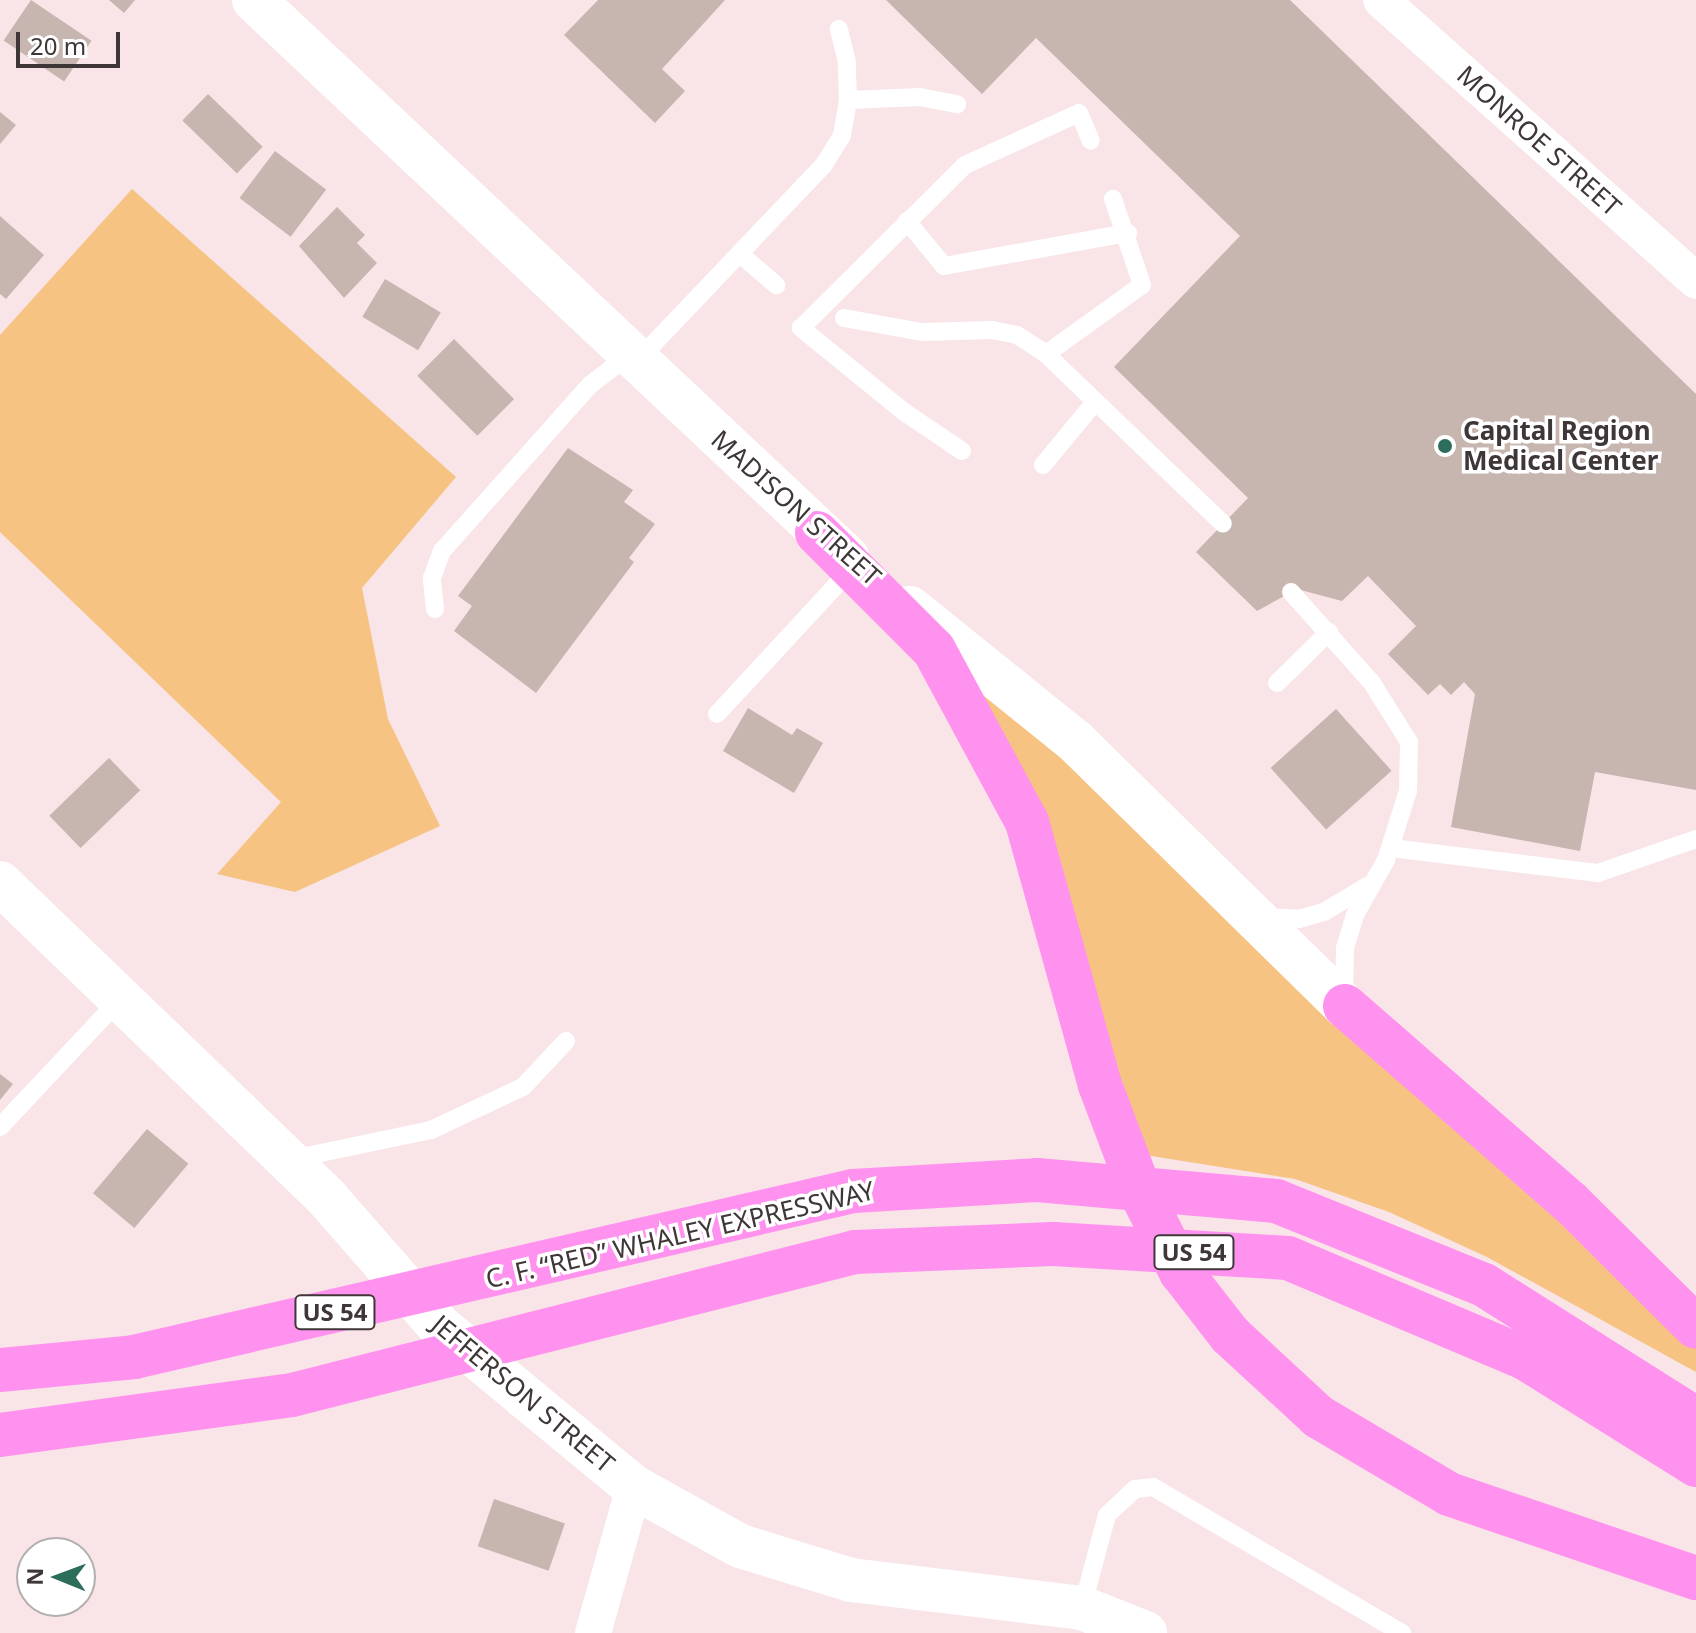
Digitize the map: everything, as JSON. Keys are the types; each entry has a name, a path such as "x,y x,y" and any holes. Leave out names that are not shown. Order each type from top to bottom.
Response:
{"highway":[{"path":"817,533 934,650 1027,822 1100,1085 1140,1191 1181,1272 1230,1335 1319,1417 1449,1494 1696,1578"},
{"path":"1345,1006 1570,1202 1696,1327"},
{"name":"C. F. “RED” WHALEY EXPRESSWAY","path":"0,1370 134,1357 853,1191 1037,1180 1276,1201 1484,1285 1696,1419"},
{"name":"US 54","path":"0,1435 292,1395 855,1252 1053,1244 1288,1258 1525,1358 1696,1465"}],"main road":[{"name":"MADISON STREET","path":"254,0 817,533 1075,741 1345,1006"},
{"name":"JEFFERSON STREET","path":"0,883 327,1198 438,1325 634,1487 740,1546 851,1580 1082,1608 1145,1633"}],"street":[{"name":"MONROE STREET","path":"1381,0 1695,279"},
{"path":"593,1633 634,1487"}],"lane":[{"path":"435,609 432,578 442,551 590,385 632,358 740,254 823,166 842,135 848,100 839,29"},
{"path":"848,100 920,97 957,104"},
{"path":"962,451 903,411 801,328 965,165 1079,113 1091,141"},
{"path":"1046,354 1142,285 1128,233 1113,199"},
{"path":"907,221 944,266 1128,233"},
{"path":"740,254 776,285"},
{"path":"844,318 922,332 992,330 1017,335 1046,354 1223,524"},
{"path":"1043,465 1095,402"},
{"path":"717,714 852,568"},
{"path":"1291,592 1381,695 1409,742 1408,791 1391,848 1370,885 1345,948 1345,1006"},
{"path":"1277,683 1329,632"},
{"path":"1391,848 1598,873 1696,839"},
{"path":"1250,916 1299,919 1346,901 1370,885"},
{"path":"0,1127 121,998"},
{"path":"289,1160 431,1130 523,1087 566,1041"},
{"path":"1082,1608 1107,1515 1119,1499 1144,1486 1153,1487 1360,1604 1392,1631"}],"shaded area":[{"path":"132,189 456,477 362,588 388,719 440,826 295,892 217,874 281,802 0,532 0,335"},
{"path":"989,686 1696,1345 1696,1372 1487,1257 1389,1212 1295,1179 1139,1154 978,695"}],"building":[{"path":"31,0 92,41 64,81 4,41"},
{"path":"109,0 135,0 124,13"},
{"path":"598,0 725,0 662,69 685,91 655,123 564,35"},
{"name":"Capital Region Medical Center","path":"886,0 1290,0 1696,394 1696,790 1595,772 1580,851 1451,827 1475,694 1464,682 1451,695 1440,684 1428,695 1388,654 1416,626 1368,576 1342,601 1297,589 1257,611 1196,552 1248,498 1114,367 1240,236 1036,38 982,94"},
{"path":"208,94 263,147 237,173 182,121"},
{"path":"0,112 16,125 0,144"},
{"path":"275,151 326,190 291,237 239,198"},
{"path":"337,207 365,235 357,243 377,263 344,298 299,246"},
{"path":"0,216 44,255 6,299 0,294"},
{"path":"385,279 441,312 418,350 362,317"},
{"path":"454,339 514,399 477,436 417,376"},
{"path":"568,448 633,490 624,502 655,524 629,558 634,562 536,693 454,631 472,606 458,596"},
{"path":"748,708 792,735 797,728 823,743 794,793 723,751"},
{"path":"1336,709 1392,771 1326,830 1271,768"},
{"path":"109,758 140,790 81,848 49,816"},
{"path":"0,1074 13,1084 0,1100"},
{"path":"147,1129 188,1164 134,1228 93,1193"},
{"path":"494,1499 565,1523 549,1571 478,1546"}],"place":[{"name":"Capital Region Medical Center","path":"1445,446"}]}
